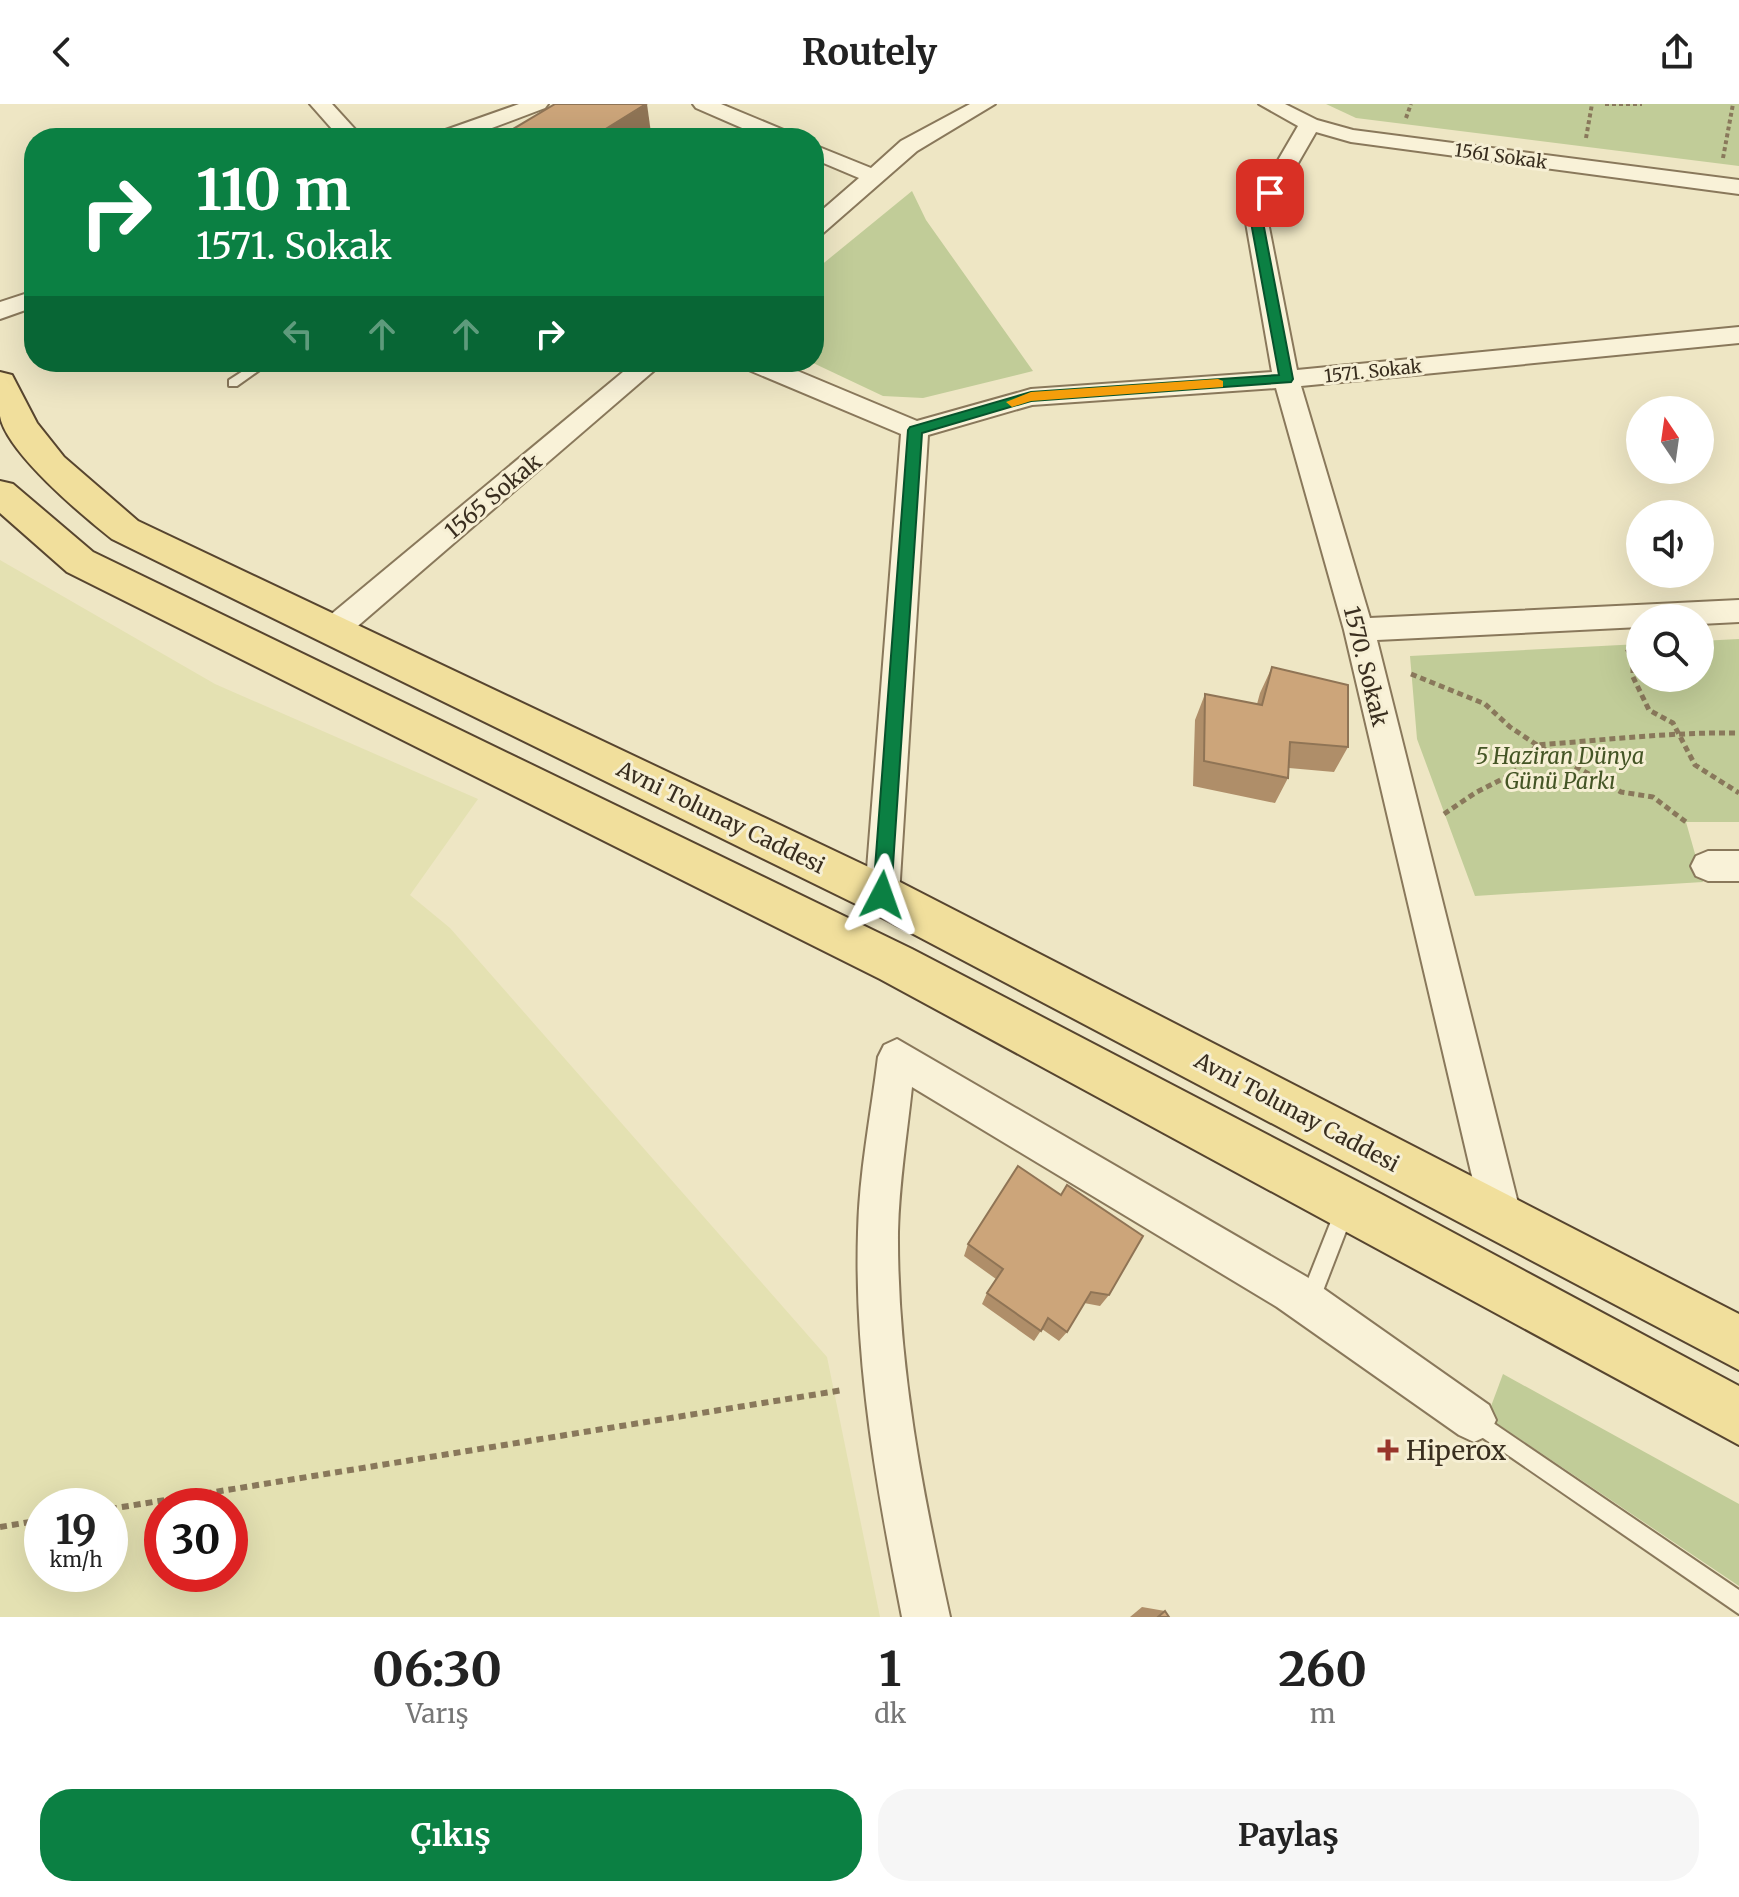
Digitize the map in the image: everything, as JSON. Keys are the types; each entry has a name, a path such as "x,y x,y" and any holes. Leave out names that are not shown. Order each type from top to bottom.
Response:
{"main road":[{"name":"Avni Tolunay Caddesi","path":"0,383 10,409 33,447 66,483 125,530 882,895 1739,1343"},
{"path":"0,493 80,562 896,964 1348,1204 1739,1417"}],"street":[{"path":"320,104 343,128"},
{"path":"472,128 538,104"},
{"path":"703,104 759,128"},
{"path":"824,221 909,146 985,104"},
{"name":"1561 Sokak","path":"1269,104 1310,124 1351,136 1739,187"},
{"name":"1570. Sokak","path":"1310,124 1256,217 1286,379 1359,630 1502,1219"},
{"path":"824,155 876,178"},
{"path":"0,311 24,302"},
{"name":"1571. Sokak","path":"915,430 1031,397 1286,379 1739,335"},
{"name":"1565 Sokak","path":"334,629 639,372"},
{"path":"777,372 915,430 882,895"},
{"path":"1359,630 1739,611"},
{"path":"926,1617 898,1487 879,1318 878,1230 897,1057 1308,1304 1474,1420"}],"lane":[{"path":"233,383 250,372"},
{"path":"1308,1304 1348,1204"},
{"path":"1474,1420 1739,1603"}],"path":[{"path":"1584,149 1592,104"},
{"path":"1605,104 1642,104"},
{"path":"1721,167 1733,104"},
{"path":"1624,645 1633,657 1633,677 1649,710 1673,723 1695,765 1739,793"},
{"path":"1411,674 1485,704 1510,727 1537,745 1621,792 1653,797 1686,822"},
{"path":"1444,814 1475,793 1514,773 1537,745 1654,737 1677,732 1739,733"},
{"path":"128,1506 886,1383"},
{"path":"0,1527 24,1523"}],"shaded area":[{"path":"0,560 215,684 478,799 410,895 450,928 827,1357 880,1617 0,1617"}],"green space":[{"path":"1326,104 1739,104 1739,166 1356,118"},
{"path":"912,191 926,220 1033,371 923,398 883,396 824,368 824,263"},
{"name":"5 Haziran Dünya Günü Parkı","path":"1739,639 1739,822 1686,822 1703,882 1475,896 1417,739 1410,656 1626,645 1626,692 1714,692 1714,640"},
{"path":"1503,1374 1739,1504 1739,1586 1487,1417"}],"building":[{"path":"555,104 646,104 607,128 515,128"},
{"path":"1272,667 1348,685 1348,747 1290,742 1288,778 1204,761 1205,694 1262,705"},
{"path":"1018,1166 1061,1195 1067,1185 1143,1236 1109,1295 1091,1292 1067,1332 1048,1318 1041,1331 987,1293 1003,1269 968,1244"}],"slow traffic":[{"path":"1012,402 1031,397 1218,384"}],"place":[{"name":"Hiperox","path":"1388,1450"}],"route":[{"path":"882,895 915,430 1031,397 1286,379 1256,217 1270,193"}]}
